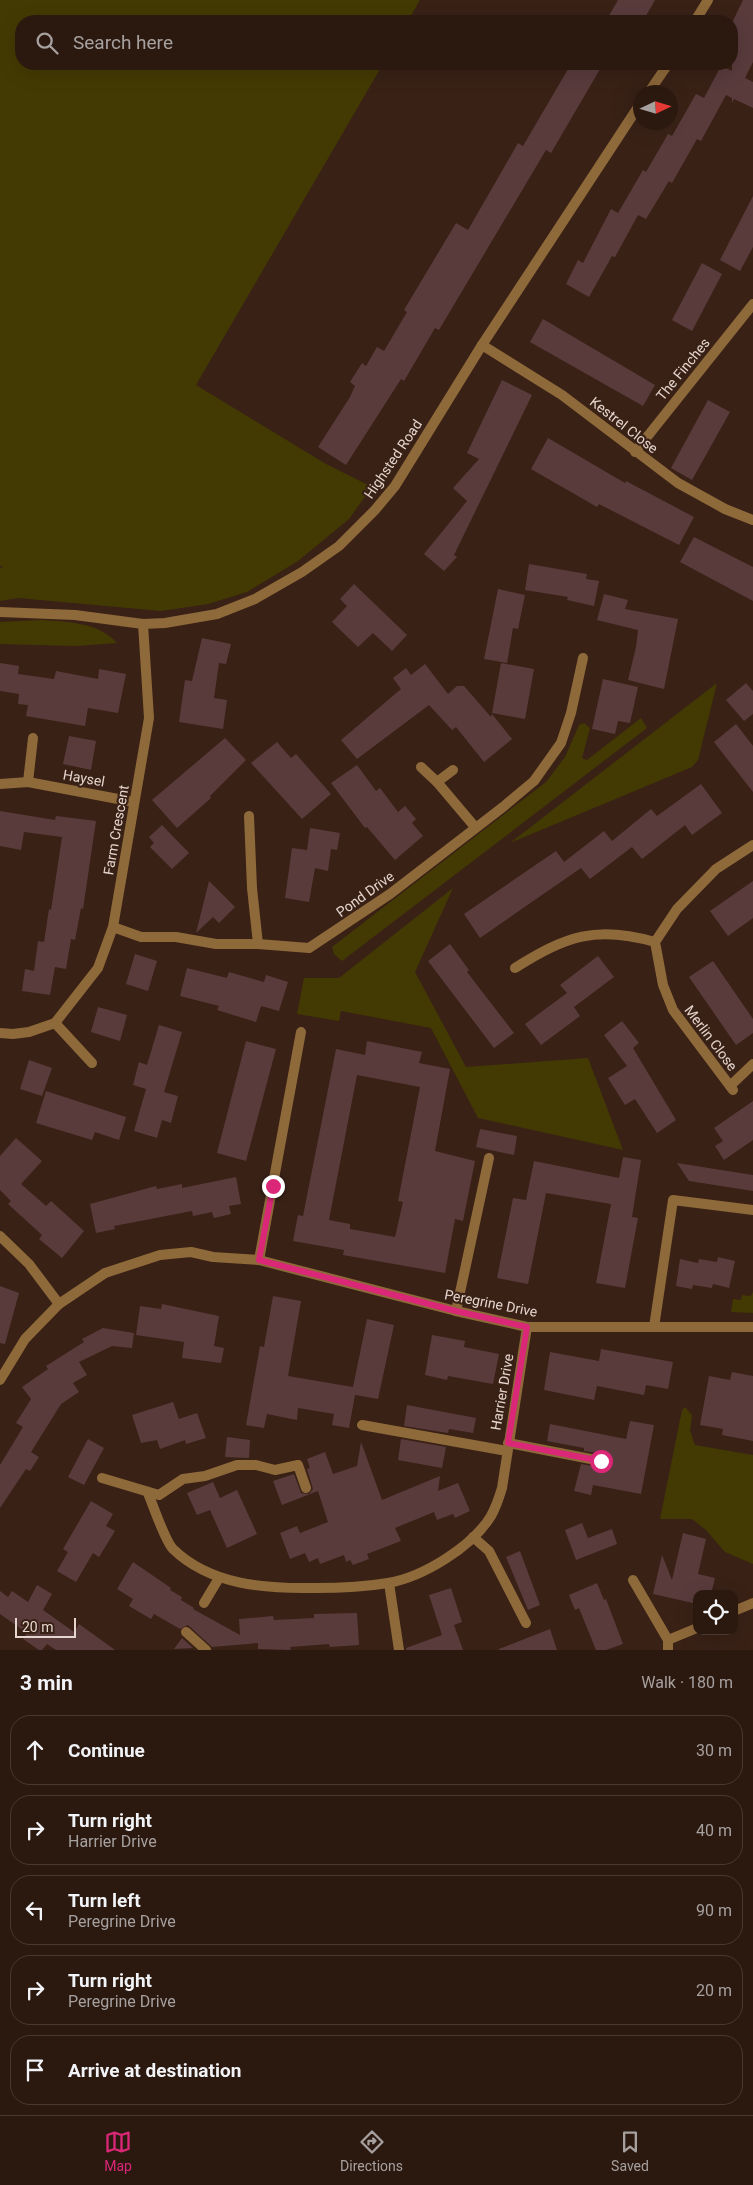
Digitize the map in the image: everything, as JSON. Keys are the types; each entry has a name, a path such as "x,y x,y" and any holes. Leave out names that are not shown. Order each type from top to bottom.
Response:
{"street":[{"path":"698,15 708,0"},
{"path":"654,85 664,70"},
{"name":"Highsted Road","path":"0,612 75,615 143,624 165,623 224,611 255,598 294,576 339,546 375,510 395,486 482,345 633,115"},
{"name":"The Finches","path":"635,452 753,304"},
{"name":"Kestrel Close","path":"482,345 562,395 678,484 725,509 753,520"},
{"name":"Farm Crescent","path":"55,1023 98,968 113,927 149,718 143,624"},
{"name":"Pond Drive","path":"113,927 141,938 176,937 216,944 258,944 309,948 390,894 474,827 503,808 534,781 561,743 571,713 583,658"},
{"path":"28,782 33,738"},
{"path":"421,767 437,782 474,827"},
{"path":"437,782 453,770"},
{"name":"Haysel","path":"0,784 28,782 134,802"},
{"path":"249,816 252,888 258,944"},
{"path":"515,968 537,954 570,938 592,934 624,934 655,942 676,909 716,869 753,845"},
{"name":"Merlin Close","path":"655,942 663,985 673,1010 732,1088 753,1064"},
{"path":"0,1033 29,1032 55,1023 92,1063"},
{"path":"259,1260 301,1032"},
{"path":"456,1311 489,1158"},
{"path":"654,1327 673,1200 753,1210"},
{"path":"0,1236 29,1264 59,1304"},
{"name":"Peregrine Drive","path":"0,1380 25,1339 59,1304 106,1273 160,1255 191,1252 213,1257 259,1260 456,1311 527,1327 753,1327"},
{"name":"Harrier Drive","path":"148,1493 171,1547 196,1566 220,1578 276,1589 338,1588 389,1583 418,1573 443,1561 473,1537 490,1518 497,1505 502,1488 527,1327"},
{"path":"362,1425 601,1461"},
{"path":"102,1478 158,1495 183,1479 205,1476 237,1465 256,1465 275,1470 298,1465 306,1488"},
{"path":"473,1537 489,1551 526,1622"},
{"path":"204,1603 220,1578"},
{"path":"633,1580 668,1645 693,1630"},
{"path":"389,1583 399,1650"},
{"path":"738,1609 753,1603"},
{"path":"186,1632 206,1650"}],"shaded area":[{"path":"0,0 420,0 411,15 15,15 15,70 380,70 196,385 326,464 372,487 349,519 298,561 247,592 208,604 161,611 18,598 0,601 0,569 3,566 0,566"},
{"path":"42,620 82,624 92,627 109,636 117,643 75,646 0,644 0,622"},
{"path":"717,683 698,760 692,767 510,843"},
{"path":"641,718 647,728 342,961 334,954 332,947 546,782 565,757 579,725 584,723 590,728 582,758 587,760"},
{"path":"453,888 415,972 466,1067 588,1058 623,1150 478,1118 431,1028 341,1011 339,1021 297,1014 304,978 339,978"},
{"path":"753,1292 753,1313 731,1312 733,1299 741,1300 742,1295 751,1296"},
{"path":"685,1407 692,1415 690,1431 695,1445 753,1455 753,1564 725,1552 706,1530 692,1519 660,1519 682,1410"}],"building":[{"path":"618,0 655,0 646,15 609,15"},
{"path":"743,0 753,0 753,62 745,78 753,82 753,108 734,99 732,103 732,98 726,95 701,141 697,139 672,183 669,181 646,219 638,215 615,257 612,256 589,297 566,284 578,260 583,263 611,209 618,213 643,170 646,172 668,134 672,136 675,130 678,130 678,126 696,94 704,98 719,70 738,70 738,15 736,15"},
{"path":"567,70 599,70 551,153 546,150 439,330 435,328 404,381 401,379 346,465 318,447 350,397 355,386 350,382 362,363 366,366 377,347 384,351 407,312 404,310 456,223 468,230 518,143 523,146"},
{"path":"753,196 753,247 740,271 720,260"},
{"path":"702,263 722,274 692,331 672,320"},
{"path":"543,319 655,385 643,406 530,342"},
{"path":"502,380 532,395 454,555 457,557 444,571 424,554 467,501 453,488 479,459 467,453"},
{"path":"708,400 730,412 692,480 671,468"},
{"path":"548,438 625,483 626,481 694,517 679,545 599,504 597,507 531,469"},
{"path":"694,537 753,567 753,601 680,562"},
{"path":"529,564 587,574 586,579 599,581 594,606 567,600 568,597 525,590"},
{"path":"354,584 407,635 392,651 373,633 358,647 332,622 347,606 340,599"},
{"path":"498,589 525,595 518,629 513,628 507,663 484,659"},
{"path":"604,594 628,600 625,609 678,619 664,689 628,680 638,630 597,620"},
{"path":"202,638 231,644 226,664 219,663 214,698 227,700 223,729 179,722 185,680 192,681"},
{"path":"0,663 19,666 18,674 54,679 56,671 98,679 99,669 126,674 118,713 88,708 85,726 26,716 28,705 18,704 19,694 0,691"},
{"path":"501,663 534,669 525,719 492,713"},
{"path":"425,664 448,694 457,686 464,686 491,717 492,714 512,739 484,762 456,727 452,730 429,705 357,759 341,740 401,689 393,678 406,668 411,675"},
{"path":"603,679 638,687 630,723 618,721 615,734 592,729"},
{"path":"746,683 753,691 753,714 744,721 726,700"},
{"path":"736,724 753,746 753,792 714,742"},
{"path":"69,736 96,741 91,770 63,764"},
{"path":"225,738 246,760 210,796 211,798 177,828 152,800"},
{"path":"277,742 291,758 296,754 331,794 302,819 251,763"},
{"path":"357,765 376,791 380,788 398,812 405,806 416,819 412,823 423,836 395,860 367,827 365,828 331,783"},
{"path":"701,784 722,813 692,835 685,825 642,859 632,847 590,879 581,868 480,938 464,914 556,851 564,862 604,831 612,841 651,809 657,816"},
{"path":"0,811 55,820 56,816 96,821 83,909 81,908 75,940 71,939 66,969 55,967 50,995 22,991 25,969 34,971 38,941 44,942 62,837 24,832 21,850 0,846"},
{"path":"162,825 189,853 172,869 150,847 154,843 149,837"},
{"path":"310,828 340,833 337,850 331,849 328,871 315,868 309,902 285,898 292,848 307,850"},
{"path":"209,881 235,907 219,923 213,917 196,933"},
{"path":"753,881 753,918 728,936 710,911"},
{"path":"450,944 469,970 467,972 514,1033 494,1048 428,961"},
{"path":"135,954 157,961 148,991 126,984"},
{"path":"598,956 614,977 574,1007 580,1016 541,1045 525,1024 567,993 560,985"},
{"path":"713,961 753,1019 753,1033 736,1045 689,977"},
{"path":"187,968 227,978 229,972 264,982 266,975 288,982 279,1011 261,1006 256,1022 217,1010 219,1006 180,996"},
{"path":"98,1007 127,1015 120,1041 91,1032"},
{"path":"622,1021 639,1043 633,1048 676,1120 657,1133 635,1099 625,1105 608,1078 627,1066 604,1035"},
{"path":"159,1025 182,1032 164,1092 178,1096 171,1123 162,1120 157,1138 134,1131 146,1089 133,1085 139,1062 147,1065"},
{"path":"246,1041 276,1049 246,1161 217,1153"},
{"path":"367,1041 422,1052 419,1063 450,1069 435,1151 475,1161 463,1221 455,1219 445,1273 343,1255 344,1250 293,1241 298,1215 303,1216 336,1049 365,1055","holes":["357,1075 420,1087 398,1201 403,1202 395,1237 350,1229 350,1224 329,1220"]},
{"path":"29,1060 52,1068 42,1096 20,1089"},
{"path":"46,1091 126,1117 119,1140 95,1132 92,1140 36,1123"},
{"path":"753,1101 753,1140 724,1160 715,1146 723,1141 714,1128"},
{"path":"480,1129 517,1136 514,1155 476,1147"},
{"path":"16,1138 42,1161 21,1184 46,1206 51,1201 84,1231 62,1258 39,1239 42,1235 8,1204 11,1201 0,1190 0,1156"},
{"path":"623,1157 641,1160 632,1217 638,1218 625,1288 596,1283 611,1204 546,1193 528,1284 497,1278 513,1198 526,1200 534,1161 619,1178"},
{"path":"677,1163 753,1175 753,1191 689,1181"},
{"path":"236,1177 241,1204 229,1206 231,1214 214,1218 212,1212 193,1216 192,1211 114,1226 115,1229 96,1233 90,1204 156,1186 157,1189 182,1184 182,1188"},
{"path":"718,1257 735,1261 729,1288 713,1284 712,1288 693,1285 692,1289 676,1286 680,1259 698,1263 699,1259 717,1262"},
{"path":"0,1286 19,1293 5,1344 0,1343"},
{"path":"273,1296 301,1301 288,1376 353,1387 367,1319 394,1325 378,1399 355,1395 349,1428 332,1425 334,1414 298,1408 297,1420 267,1414 264,1428 246,1425 260,1346 264,1347"},
{"path":"162,1304 219,1316 214,1346 224,1348 221,1363 182,1358 184,1342 136,1335 140,1306 161,1309"},
{"path":"103,1328 134,1333 132,1348 112,1346 79,1362 87,1375 73,1383 79,1392 61,1404 31,1452 39,1457 30,1471 26,1469 0,1508 0,1465 23,1427 16,1423 31,1399 22,1387 48,1369 46,1366 84,1342 82,1339"},
{"path":"432,1335 465,1341 464,1347 499,1354 493,1384 448,1376 447,1380 425,1375"},
{"path":"601,1349 673,1362 668,1389 646,1385 644,1395 597,1386 594,1400 544,1390 550,1352 599,1361"},
{"path":"732,1372 753,1376 753,1441 722,1435 723,1429 700,1425 709,1376 730,1380"},
{"path":"173,1402 179,1419 197,1413 206,1438 186,1444 185,1440 160,1449 157,1440 141,1443 132,1415"},
{"path":"407,1405 476,1418 473,1433 449,1429 448,1433 404,1426"},
{"path":"630,1421 654,1425 641,1494 593,1485 591,1495 574,1491 581,1464 603,1468 608,1463 607,1458 603,1454 584,1451 584,1448 547,1441 550,1424 626,1439"},
{"path":"227,1437 250,1440 249,1458 225,1457"},
{"path":"88,1439 104,1448 84,1485 68,1477"},
{"path":"401,1439 446,1447 442,1468 398,1460"},
{"path":"361,1442 382,1500 440,1476 438,1491 458,1483 470,1511 455,1518 453,1514 437,1520 434,1512 395,1528 401,1541 367,1554 369,1559 353,1565 350,1560 346,1562 344,1555 320,1564 318,1558 309,1562 305,1553 290,1559 280,1533 297,1526 300,1533 328,1522 318,1491 282,1505 273,1481 294,1474 301,1493 309,1494 313,1489 307,1469 310,1468 307,1459 325,1452 333,1474 357,1466"},
{"path":"213,1482 220,1498 237,1490 257,1534 227,1548 210,1510 197,1515 187,1493"},
{"path":"91,1501 113,1514 106,1526 115,1531 99,1557 93,1553 76,1582 57,1571 68,1552 63,1549"},
{"path":"582,1523 588,1538 612,1529 617,1544 576,1560 565,1530"},
{"path":"683,1533 706,1539 698,1574 715,1578 712,1590 693,1590 693,1603 653,1594 662,1555 672,1580"},
{"path":"520,1551 540,1605 528,1610 506,1557"},
{"path":"133,1562 171,1588 170,1590 182,1597 181,1600 193,1609 240,1635 239,1619 273,1616 274,1620 314,1618 314,1614 357,1613 359,1645 330,1647 329,1644 290,1647 291,1650 258,1649 258,1643 212,1647 188,1625 180,1629 154,1614 151,1619 129,1606 133,1599 117,1589"},
{"path":"597,1583 604,1600 606,1599 623,1644 606,1650 596,1650 579,1608 575,1610 569,1595"},
{"path":"37,1585 52,1594 43,1610 74,1632 79,1624 115,1650 56,1650 47,1644 42,1650 39,1650 23,1639 27,1633 0,1614 0,1591 8,1597 12,1591 28,1602"},
{"path":"451,1588 462,1622 454,1625 463,1650 406,1650 406,1648 442,1635 429,1595"},
{"path":"550,1629 557,1650 499,1650 499,1649"},
{"path":"182,1638 193,1648 174,1649"}],"route":[{"path":"273,1186 259,1260 456,1311 527,1327 508,1443 601,1461"}]}
